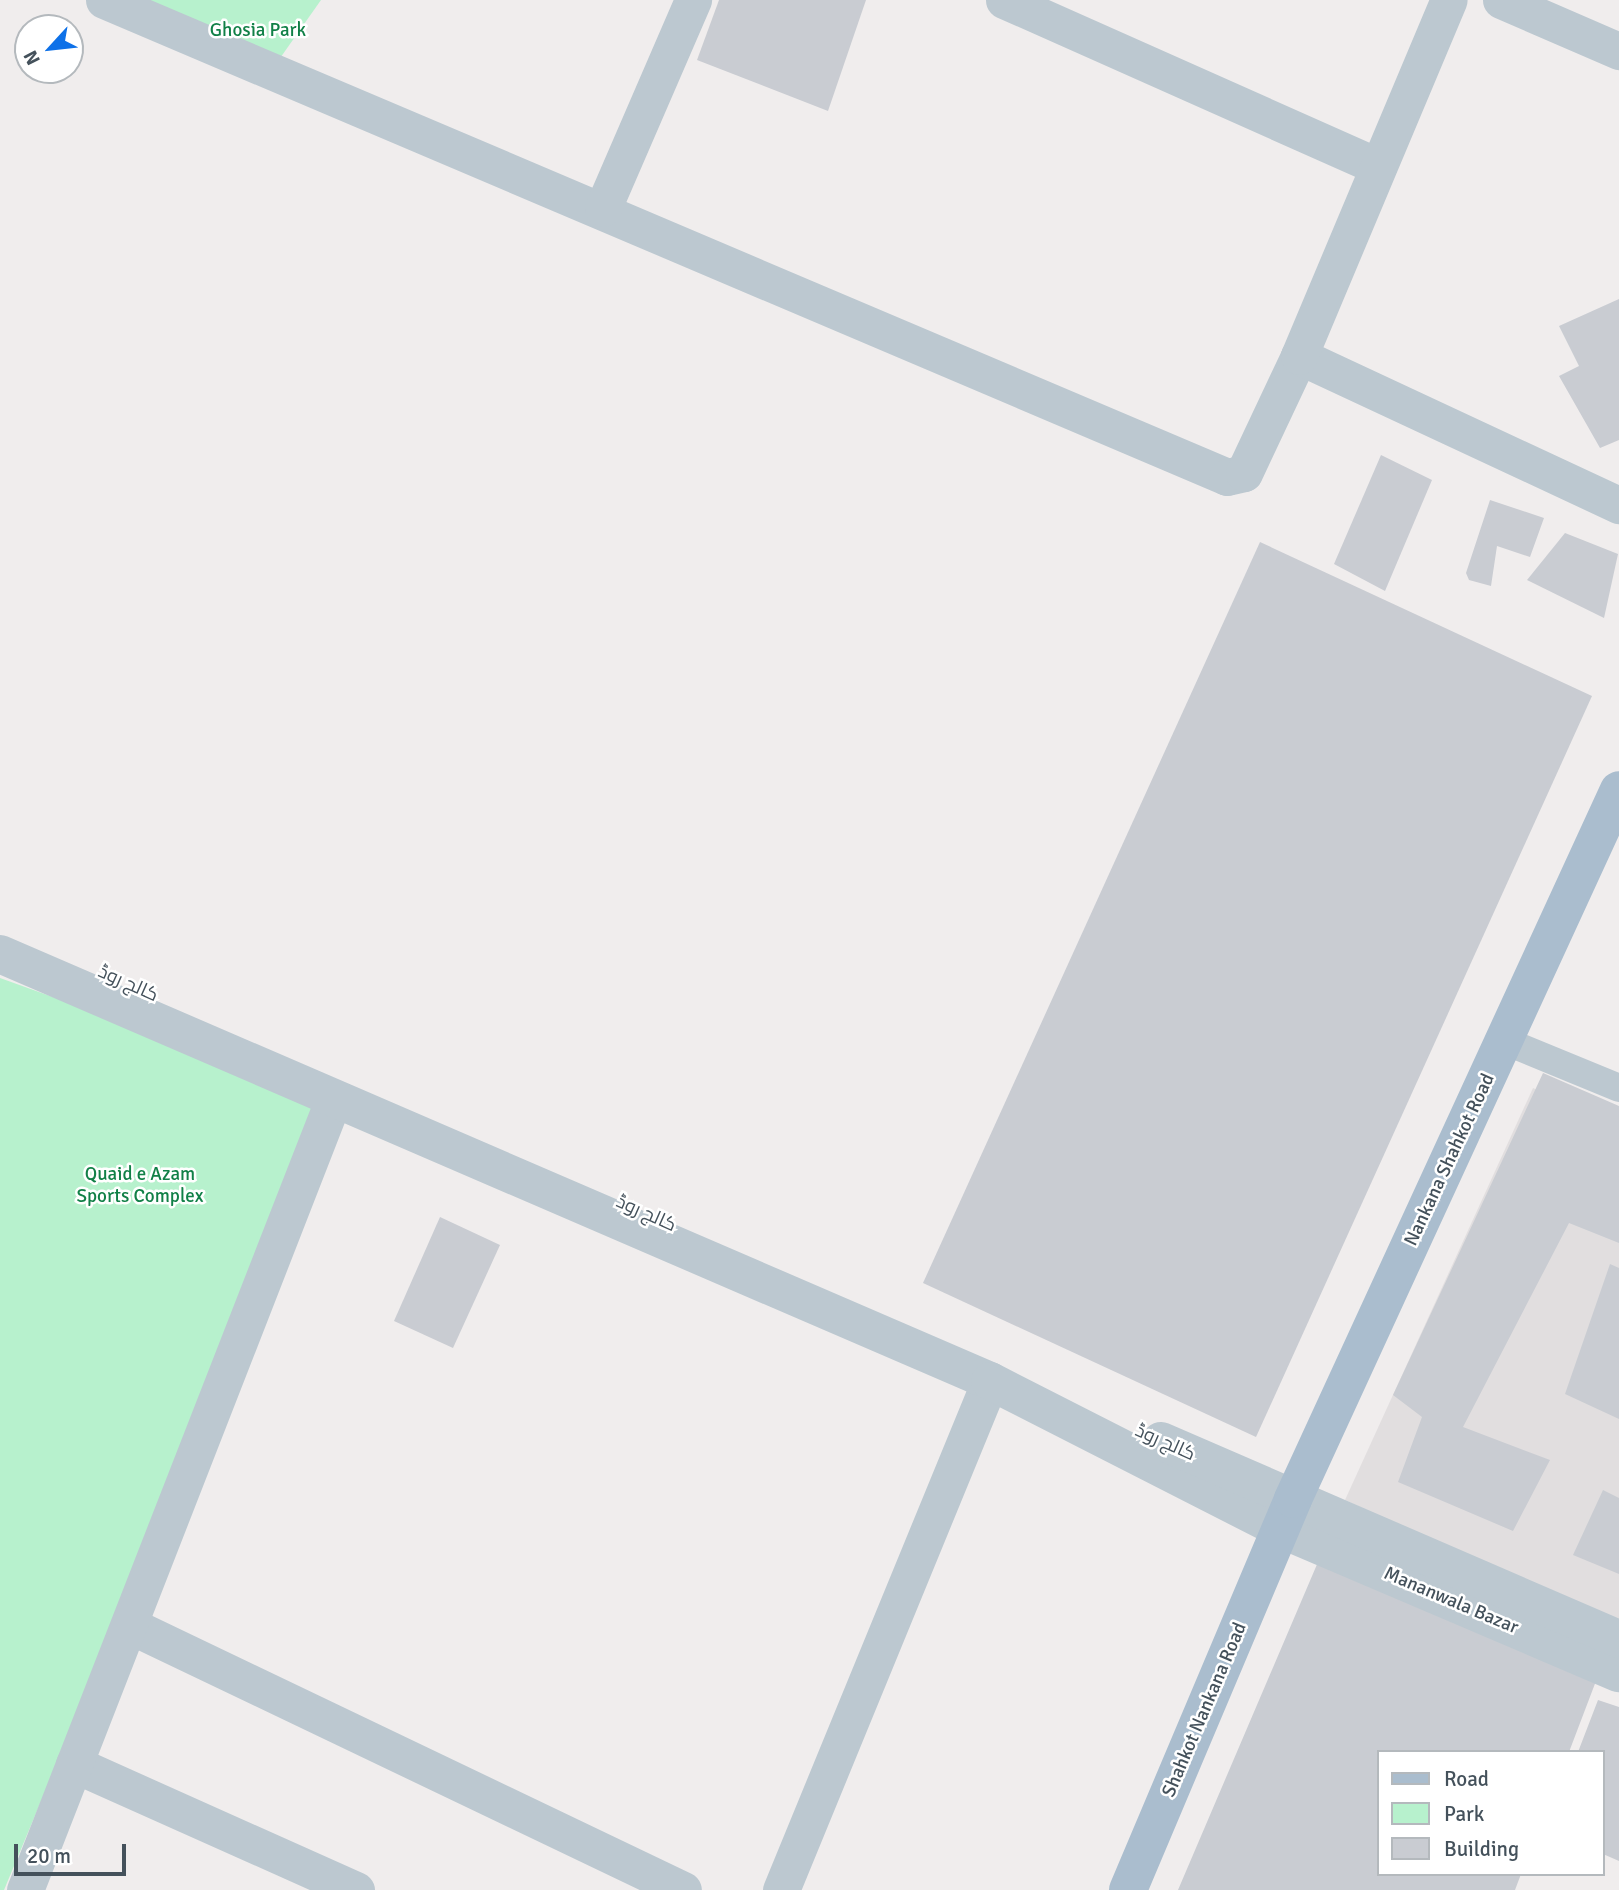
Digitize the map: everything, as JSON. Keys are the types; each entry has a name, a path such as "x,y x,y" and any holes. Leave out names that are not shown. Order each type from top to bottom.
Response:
{"main road":[{"name":"Nankana Shahkot Road","path":"1288,1514 1619,790"},
{"name":"Shahkot Nankana Road","path":"1128,1890 1288,1514"}],"street":[{"path":"104,0 603,208 1227,477 1244,473 1299,356 1449,0"},
{"path":"603,208 693,0"},
{"path":"1004,0 1377,166"},
{"path":"1501,0 1619,51"},
{"path":"1299,356 1619,505"},
{"name":"کالج روڈ","path":"0,928 1288,1514"},
{"name":"کالج روڈ","path":"0,954 990,1381 1288,1514"},
{"path":"1505,1041 1619,1088"},
{"path":"25,1890 334,1098"},
{"path":"781,1890 990,1381"},
{"name":"Mananwala Bazar","path":"1288,1514 1619,1639"},
{"name":"Mananwala Bazar","path":"1288,1514 1619,1673"},
{"path":"129,1625 683,1890"},
{"path":"74,1764 356,1890"}],"shaded area":[{"path":"1533,1088 1619,1126 1619,1626 1345,1500"}],"green space":[{"name":"Ghosia Park","path":"104,0 321,0 271,71"},
{"name":"Quaid e Azam Sports Complex","path":"0,978 334,1098 4,1890 0,1890"}],"building":[{"path":"719,0 866,0 828,111 697,60"},
{"path":"1619,299 1619,440 1600,448 1559,376 1579,366 1559,326"},
{"path":"1381,455 1432,480 1385,591 1334,564"},
{"path":"1490,500 1544,518 1530,557 1497,546 1491,586 1469,580 1466,573"},
{"path":"1565,533 1618,554 1604,618 1527,580"},
{"path":"1260,542 1592,696 1256,1437 923,1283"},
{"path":"1543,1073 1619,1106 1619,1243 1569,1223 1463,1427 1550,1460 1513,1531 1398,1482 1422,1417 1393,1395"},
{"path":"440,1217 500,1245 453,1348 394,1321"},
{"path":"1610,1264 1619,1268 1619,1419 1565,1394"},
{"path":"1603,1490 1619,1498 1619,1574 1573,1555"},
{"path":"1318,1562 1596,1681 1570,1750 1378,1750 1378,1876 1520,1876 1515,1890 1178,1890"},
{"path":"1598,1700 1619,1707 1619,1861 1605,1855 1605,1750 1579,1750"}]}
